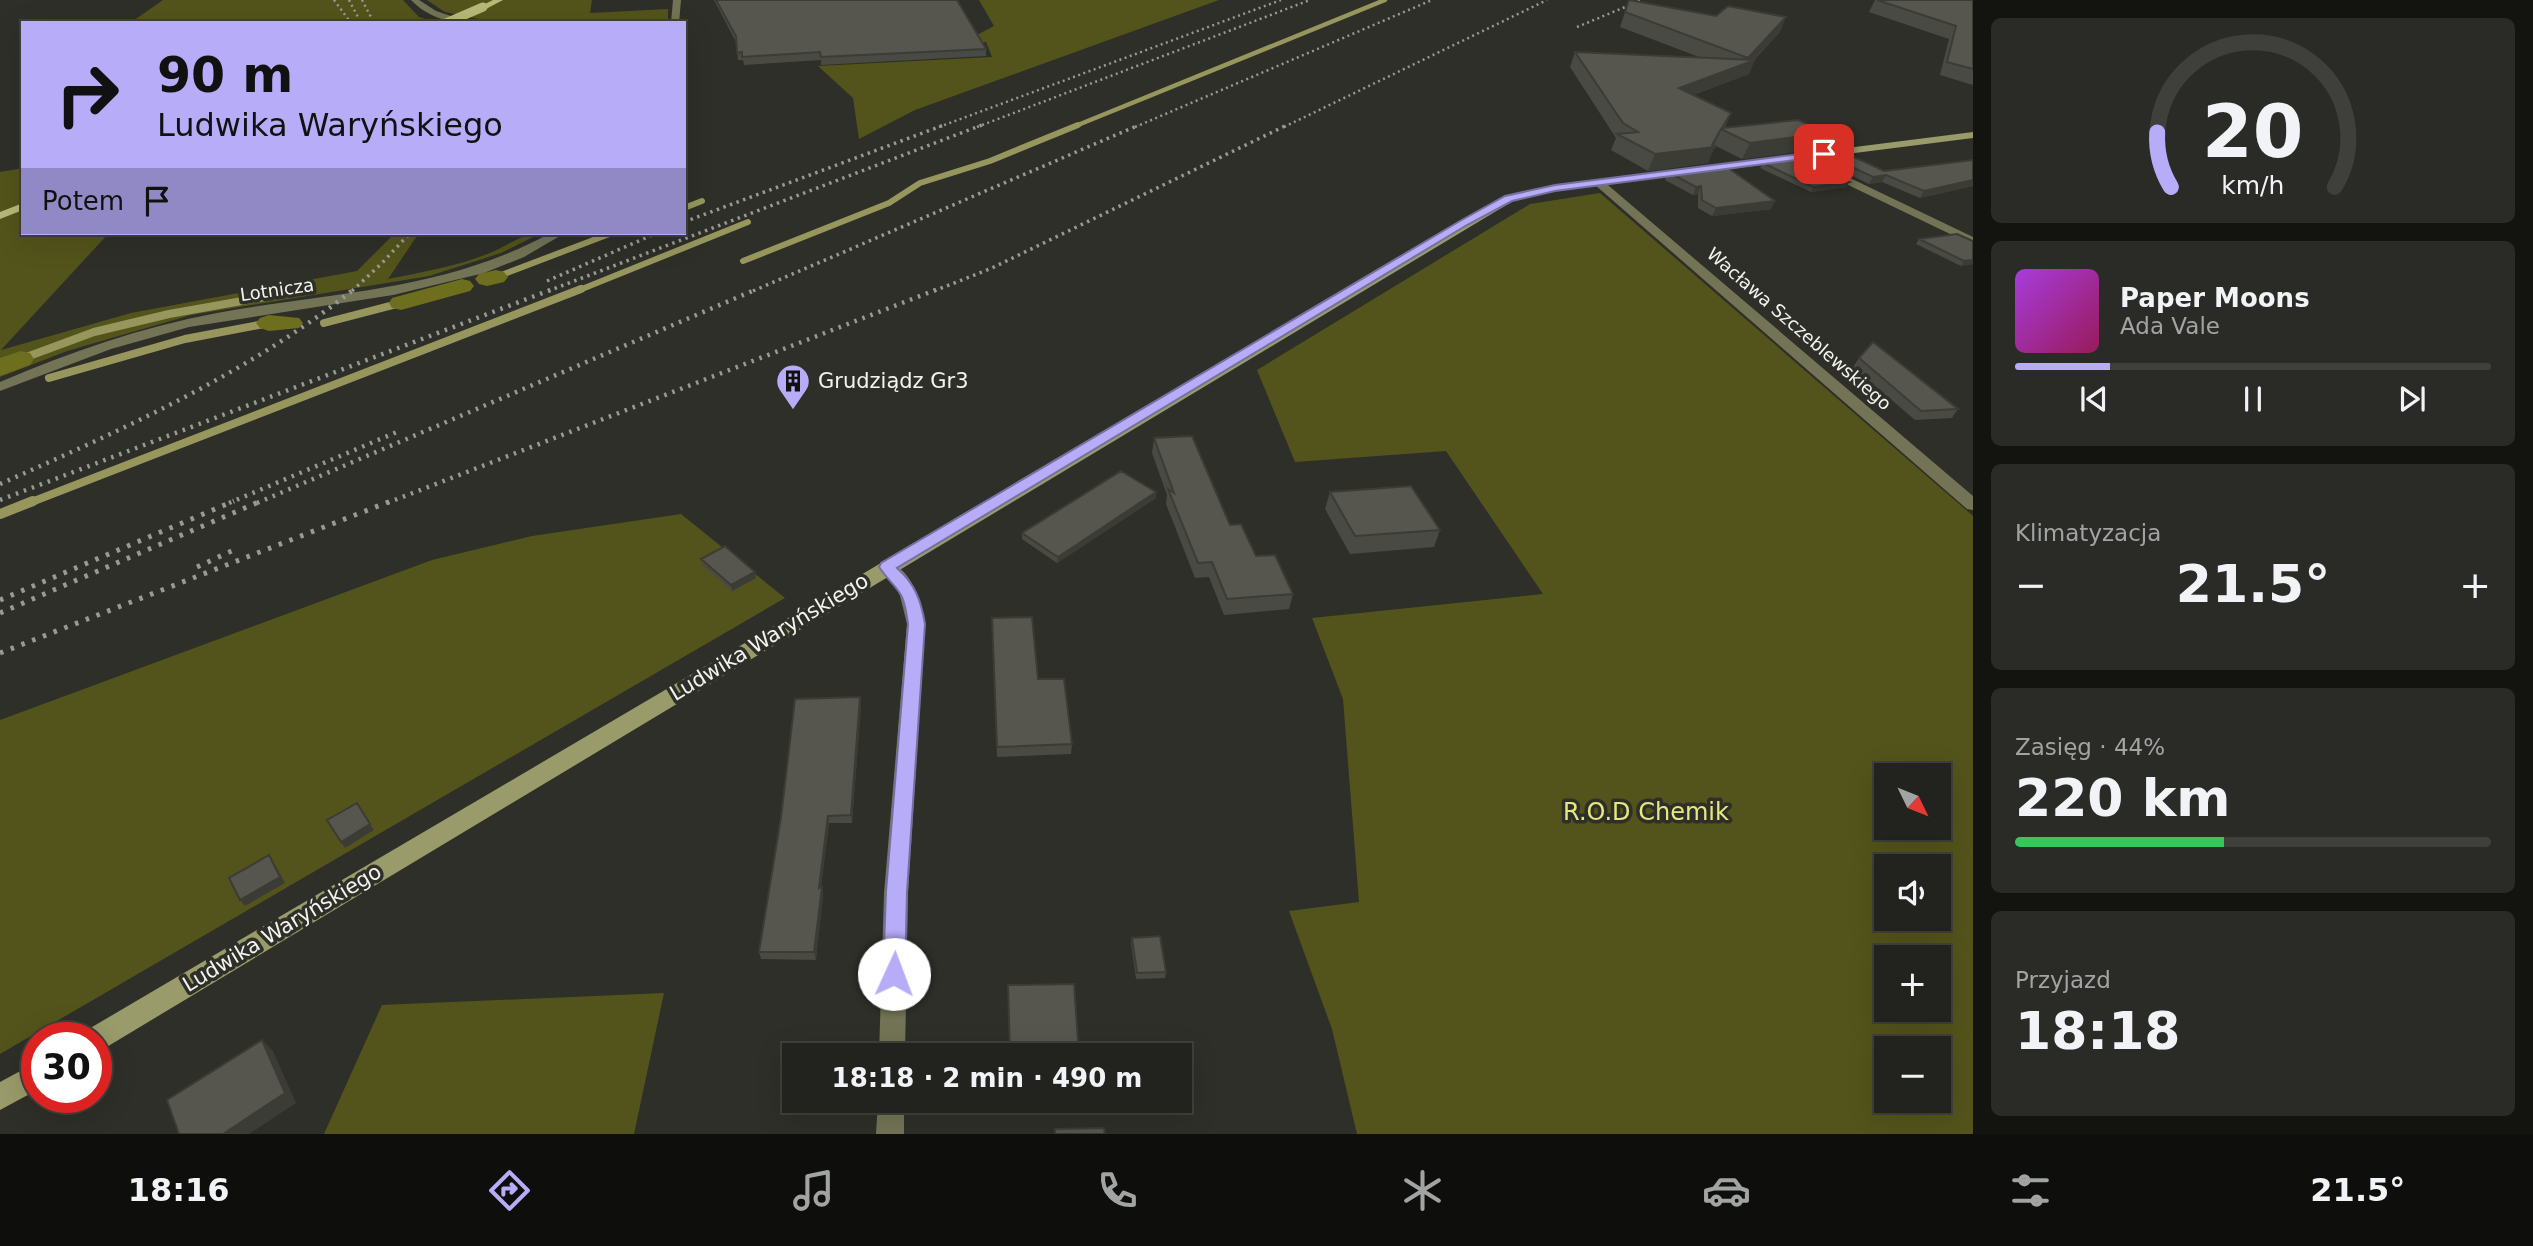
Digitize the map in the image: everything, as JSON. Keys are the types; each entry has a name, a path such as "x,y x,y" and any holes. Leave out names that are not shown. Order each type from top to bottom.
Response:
{"main road":[{"path":"451,21 499,0"},
{"path":"0,216 21,207"}],"street":[{"path":"415,0 424,9 460,21"},
{"path":"675,21 677,0"},
{"name":"Ludwika Waryńskiego","path":"112,1029 1472,218 1522,194 1973,135"},
{"path":"1798,157 1973,241"},
{"name":"Wacława Szczeblewskiego","path":"1598,183 1973,505"},
{"name":"Lotnicza","path":"0,387 108,346 180,325 382,292 453,277 509,259 555,235"},
{"path":"887,567 901,581 912,599 916,624 896,892 892,1043"},
{"path":"0,1097 21,1085"},
{"path":"890,1134 891,1113"}],"green space":[{"path":"163,0 403,0 419,17 432,21 133,21"},
{"path":"427,0 592,0 590,13 668,9 668,19 488,21 445,12"},
{"path":"979,0 1219,0 915,110 859,139 853,98 818,66 992,57 986,42 978,43 977,35 994,26"},
{"path":"21,168 21,235 107,235 1,350 131,313 357,271 393,235 418,235 388,279 465,262 521,237 537,235 501,253 429,276 191,315 67,351 0,377 0,172"},
{"name":"R.O.D Chemik","path":"1600,193 1973,516 1973,1134 1357,1134 1332,1029 1289,911 1359,902 1343,699 1312,618 1543,594 1446,451 1295,462 1257,370 1530,204"},
{"path":"681,514 785,598 55,1022 21,1022 21,1042 0,1054 0,720 432,560 532,536"},
{"path":"664,993 634,1134 324,1134 382,1005"}],"building":[{"path":"716,0 957,0 986,49 821,57 820,52 742,57 742,52 737,53 736,36"},
{"path":"1629,0 1716,16 1728,6 1786,17 1748,58 1625,12"},
{"path":"1877,0 1973,0 1973,69 1947,62 1956,26"},
{"path":"1575,52 1755,60 1679,88 1731,113 1722,128 1798,120 1827,133 1750,143 1721,129 1712,145 1715,147 1655,154 1617,134 1638,132 1623,123"},
{"path":"1841,151 1884,171 1973,160 1973,180 1924,191 1886,175 1873,177 1822,153"},
{"path":"1799,158 1849,182 1813,187 1763,163"},
{"path":"1724,165 1775,201 1716,208 1702,200 1701,186 1696,187 1668,172"},
{"path":"1957,234 1973,241 1973,260 1964,261 1919,239"},
{"path":"1873,342 1958,409 1921,411 1859,358"},
{"path":"1192,436 1230,525 1241,524 1256,556 1275,555 1293,594 1227,599 1212,562 1198,563 1168,489 1174,493 1154,438"},
{"path":"1121,471 1156,492 1058,557 1022,533"},
{"path":"1411,486 1440,530 1355,536 1330,492"},
{"path":"725,546 755,572 731,585 701,559"},
{"path":"1032,617 1038,679 1064,679 1072,744 997,747 992,618"},
{"path":"860,697 851,815 828,816 814,952 759,952 781,817 795,699"},
{"path":"357,803 370,824 341,842 327,820"},
{"path":"269,855 280,877 240,900 229,878"},
{"path":"1160,936 1166,972 1137,973 1132,938"},
{"path":"1074,984 1078,1043 1010,1043 1008,985"},
{"path":"262,1040 285,1093 223,1134 179,1134 167,1100"},
{"path":"1104,1128 1105,1134 1055,1134 1055,1129"}],"waterway":[{"path":"1073,127 1385,0"},
{"path":"743,261 889,203 920,183 990,161 1078,125"},
{"path":"686,207 702,201"},
{"path":"577,291 748,222"},
{"path":"496,277 607,235"},
{"path":"487,279 496,277"},
{"path":"401,303 462,286"},
{"path":"21,359 94,332 169,314 309,289 299,291"},
{"path":"29,503 581,289"},
{"path":"324,323 401,303"},
{"path":"49,378 185,339 269,323"},
{"path":"269,323 290,323"},
{"path":"0,368 21,359"},
{"path":"0,514 33,501"}],"railway":[{"path":"334,0 350,21"},
{"path":"349,0 360,21"},
{"path":"362,0 373,21"},
{"path":"939,127 1281,0"},
{"path":"977,127 1310,0"},
{"path":"1135,127 1432,0"},
{"path":"1284,127 1547,0"},
{"path":"1577,27 1642,0"},
{"path":"686,221 944,125"},
{"path":"548,291 982,125"},
{"path":"753,291 1139,125"},
{"path":"934,291 992,268 1287,125"},
{"path":"352,291 408,235"},
{"path":"547,281 652,235"},
{"path":"0,484 183,398 272,347 354,289"},
{"path":"0,500 553,289"},
{"path":"257,503 757,289"},
{"path":"387,503 938,289"},
{"path":"229,503 397,432"},
{"path":"0,600 234,501"},
{"path":"0,613 261,501"},
{"path":"0,653 391,501"},
{"path":"197,567 238,548"}],"place":[{"name":"Grudziądz Gr3","path":"793,411"}],"route":[{"path":"894,974 896,892 916,624 912,599 901,581 887,567 1509,198 1555,188 1824,154"}]}
